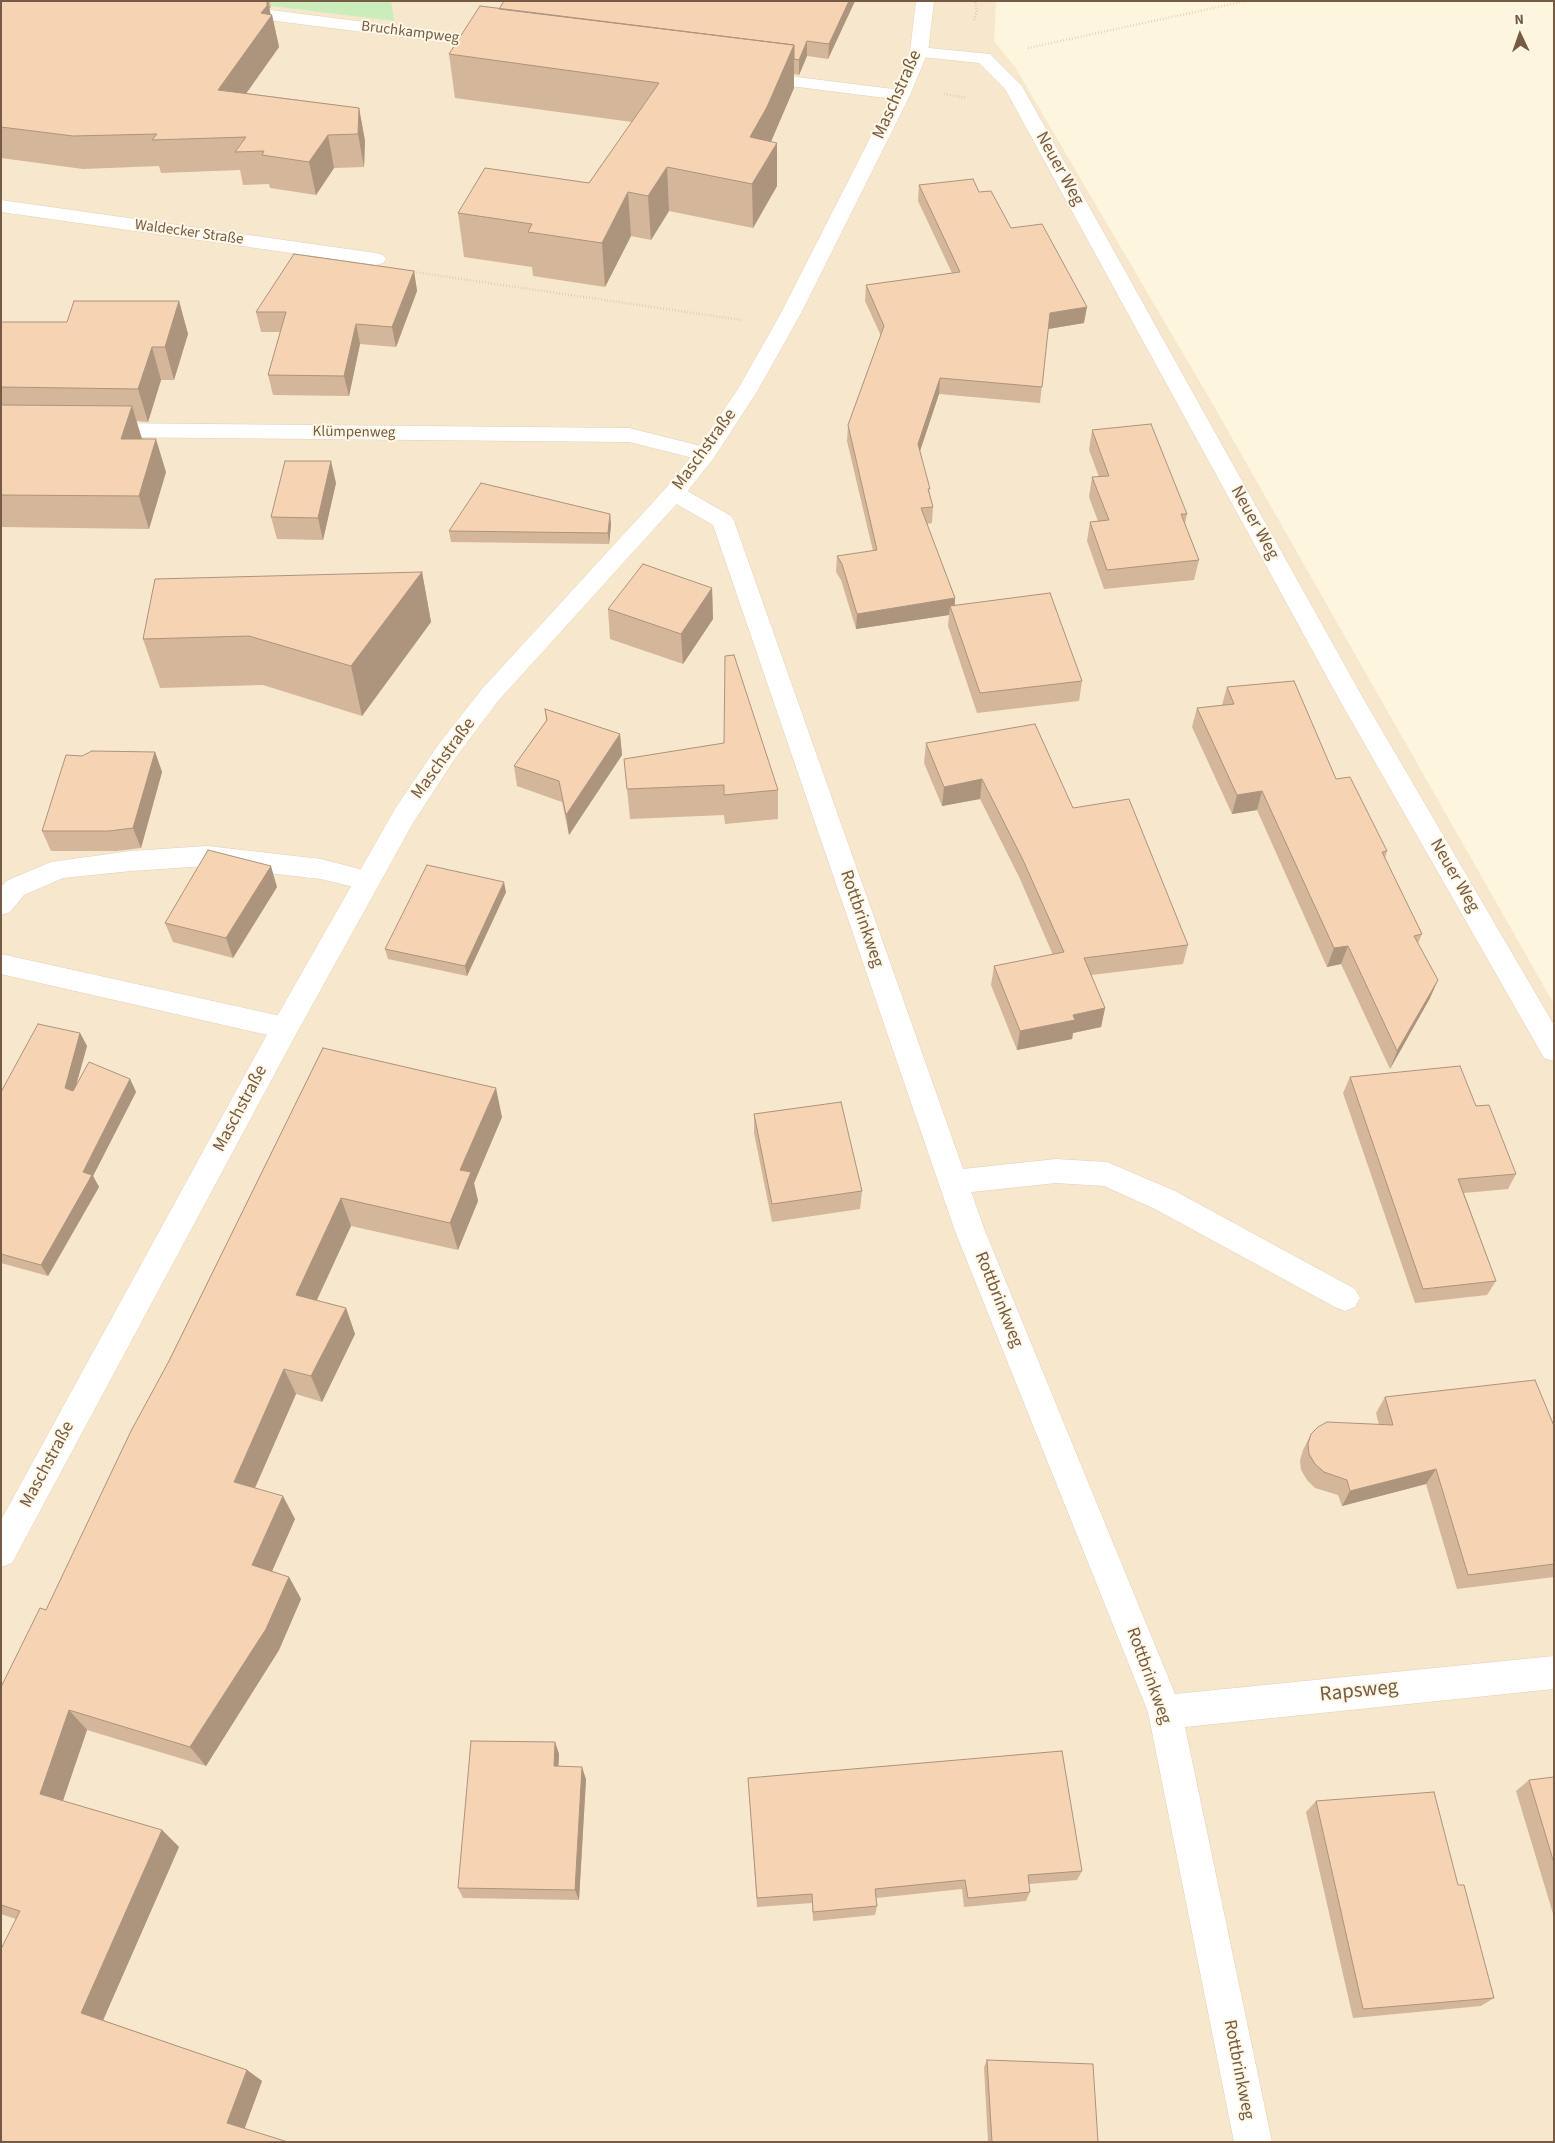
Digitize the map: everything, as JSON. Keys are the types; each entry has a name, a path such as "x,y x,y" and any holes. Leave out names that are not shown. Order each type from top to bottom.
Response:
{"street":[{"name":"Bruchkampweg","path":"158,1 514,46"},
{"name":"Maschstraße","path":"1,1552 366,880 404,816 447,751 490,695 674,493 705,454 748,390 784,326 902,92 919,52 925,1"},
{"path":"919,52 984,58"},
{"name":"Neuer Weg","path":"984,58 1013,86 1352,699 1554,1050"},
{"path":"742,75 902,92"},
{"name":"Waldecker Straße","path":"1,206 376,260"},
{"name":"Klümpenweg","path":"81,430 629,435 705,454"},
{"name":"Rottbrinkweg","path":"674,493 723,521 970,1231 1165,1712 1253,2142"},
{"path":"1,905 14,888 60,869 131,861 206,856 321,869 366,880"},
{"path":"1,964 285,1028"},
{"path":"953,1182 1056,1172 1107,1174 1165,1200 1345,1298"},
{"name":"Rapsweg","path":"1165,1712 1554,1672"}],"path":[{"path":"984,58 1246,1"},
{"path":"902,92 1024,106"},
{"path":"376,260 418,274 784,326"}],"shaded area":[{"path":"1,1 996,1 994,41 1015,67 1211,401 1554,1004 1554,2142 1,2142"}],"green space":[{"path":"271,1 391,1 394,21 271,6"}],"building":[{"path":"1,1 267,1 267,6 261,13 272,15 218,90 359,108 358,134 328,135 309,162 262,155 264,151 235,152 246,137 152,140 157,134 73,136 1,127"},
{"path":"504,1 849,1 829,44 807,41 799,60 794,59 794,45 499,9"},
{"path":"480,6 794,45 767,107 750,137 777,143 752,184 667,167 648,196 628,192 602,243 528,232 532,224 458,213 485,168 589,183 659,83 449,54"},
{"path":"973,179 979,192 991,191 1011,228 1042,224 1087,307 1050,313 1042,387 940,378 918,444 933,507 921,508 955,598 857,614 842,564 837,556 877,550 848,425 884,326 866,285 960,272 919,185"},
{"path":"294,254 414,271 392,327 356,324 344,376 268,375 286,312 256,312"},
{"path":"74,301 179,301 165,347 152,347 138,389 1,387 1,322 67,322"},
{"path":"1,405 132,406 121,439 156,439 139,496 1,495"},
{"path":"1151,424 1187,514 1181,514 1199,560 1107,570 1090,522 1109,520 1092,477 1109,476 1092,430"},
{"path":"285,461 331,461 318,518 271,517"},
{"path":"481,483 610,514 608,533 449,531"},
{"path":"643,564 712,588 681,634 608,609"},
{"path":"422,572 351,666 249,636 143,639 155,579"},
{"path":"1050,593 1082,681 980,693 950,606"},
{"path":"734,655 778,790 724,795 724,785 627,789 624,759 724,743 725,656"},
{"path":"1294,681 1336,779 1350,777 1387,851 1382,852 1422,934 1414,936 1438,980 1397,1051 1348,946 1334,948 1262,791 1237,795 1197,708 1234,704 1227,687"},
{"path":"545,709 620,734 566,815 559,781 514,766 547,720"},
{"path":"1035,724 1073,808 1129,799 1188,945 1084,958 1105,1008 1073,1015 1075,1020 1020,1031 994,966 1064,952 1023,860 982,779 944,787 926,743"},
{"path":"92,751 155,752 133,828 109,831 42,831 66,755 82,756"},
{"path":"208,850 271,866 226,938 165,923"},
{"path":"427,865 504,882 465,966 385,949"},
{"path":"38,1024 80,1033 65,1088 73,1091 89,1062 130,1079 83,1172 92,1175 41,1265 1,1254 1,1092"},
{"path":"323,1048 496,1088 460,1170 471,1172 450,1223 341,1198 296,1295 346,1308 311,1376 284,1369 234,1482 283,1496 252,1565 289,1577 266,1629 190,1747 69,1710 40,1794 162,1830 81,2013 247,2070 227,2123 288,2142 1,2142 1,1949 20,1911 1,1905 1,1687 40,1608 46,1610 131,1431 169,1361"},
{"path":"1460,1066 1476,1106 1489,1105 1516,1174 1458,1179 1496,1281 1423,1289 1350,1077"},
{"path":"841,1102 862,1191 772,1204 754,1114"},
{"path":"1535,1380 1554,1426 1554,1564 1468,1575 1436,1469 1350,1491 1347,1480 1324,1472 1315,1464 1309,1454 1308,1444 1311,1434 1327,1422 1393,1425 1385,1397"},
{"path":"471,1741 555,1742 554,1766 582,1767 575,1890 458,1888"},
{"path":"1062,1751 1082,1871 1028,1875 1030,1892 968,1898 965,1880 875,1889 877,1906 813,1912 812,1894 757,1898 748,1778"},
{"path":"1554,1777 1554,1863 1529,1780"},
{"path":"1434,1792 1458,1885 1464,1885 1494,1998 1363,2009 1316,1801"},
{"path":"987,2060 1093,2064 1098,2142 992,2142"}]}
